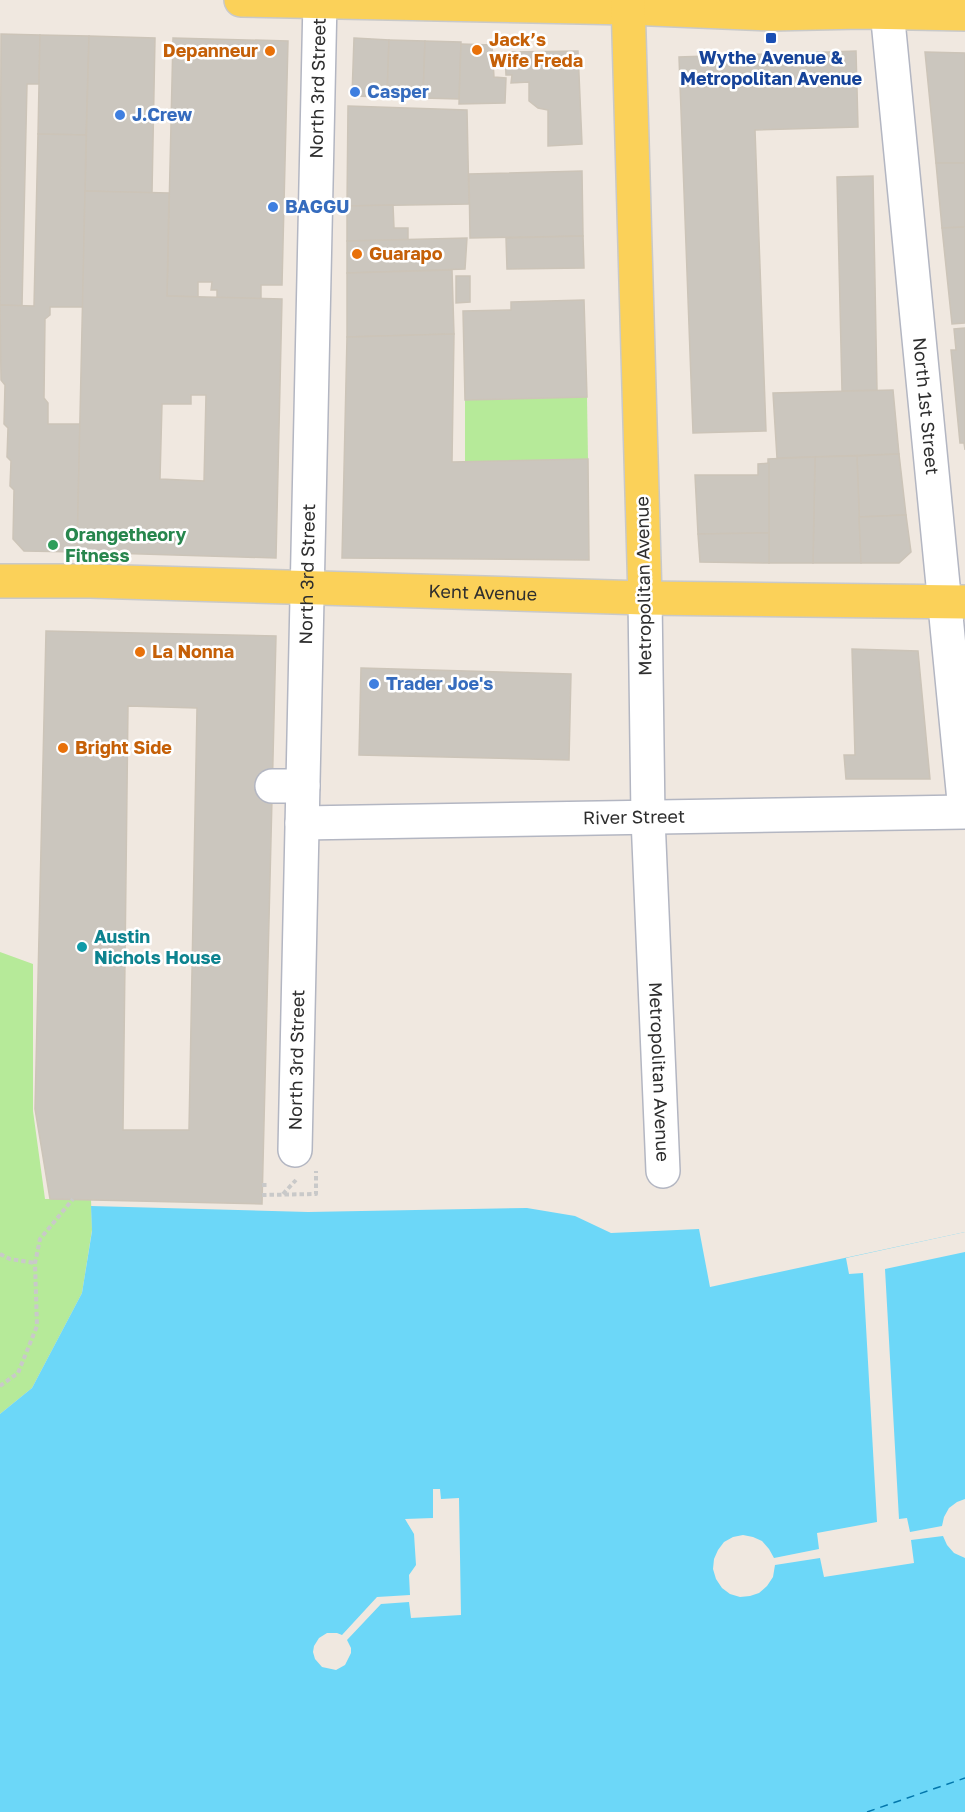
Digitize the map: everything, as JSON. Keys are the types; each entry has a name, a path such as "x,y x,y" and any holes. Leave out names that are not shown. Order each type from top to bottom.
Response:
{"main road":[{"path":"241,0 628,4 772,14 886,6 965,14"},
{"name":"Metropolitan Avenue","path":"628,4 645,598"},
{"name":"Kent Avenue","path":"0,581 90,581 645,598 955,601"}],"street":[{"name":"North 3rd Street","path":"305,1157 302,823 287,786 307,587 320,1"},
{"name":"North 1st Street","path":"886,6 955,601 965,812"},
{"name":"Metropolitan Avenue","path":"645,598 648,818 663,1171"},
{"name":"River Street","path":"302,823 965,812"}],"path":[{"path":"262,1195 316,1194 305,1157"},
{"path":"262,1185 269,1185"},
{"path":"0,1386 18,1373 37,1326 35,1263 40,1239 73,1199"},
{"path":"0,1254 10,1259 35,1263"}],"green space":[{"path":"587,397 588,459 465,462 465,400"},
{"path":"0,952 33,964 33,1111 45,1199 91,1199 92,1230 82,1293 32,1388 0,1414"}],"water":[{"path":"91,1206 308,1212 527,1208 575,1216 611,1233 699,1229 710,1287 965,1232 965,1812 0,1812 0,1414 32,1388 82,1293 92,1231"}],"pier":[{"path":"965,1232 965,1252 885,1269 899,1519 907,1518 910,1532 942,1526 949,1508 965,1499 965,1558 954,1553 943,1536 911,1540 914,1563 824,1577 820,1558 775,1565 773,1577 759,1593 740,1597 730,1594 722,1588 713,1569 718,1550 724,1542 733,1537 743,1535 762,1541 774,1558 819,1549 817,1533 877,1522 863,1273 849,1274 846,1258"},
{"path":"433,1489 440,1489 441,1499 459,1498 461,1615 411,1618 409,1602 381,1604 347,1640 351,1653 345,1665 336,1670 322,1667 315,1659 313,1652 319,1638 327,1633 342,1635 377,1597 410,1595 409,1575 416,1565 414,1534 405,1519 433,1518"}],"building":[{"path":"1,34 40,35 39,84 27,84 22,306 0,305"},
{"path":"40,35 89,36 86,135 38,134"},
{"name":"J.Crew","path":"89,36 155,38 152,193 85,191"},
{"path":"173,38 288,41 282,285 261,285 261,299 217,298 217,290 211,290 212,282 198,282 198,297 167,296"},
{"path":"354,38 389,40 387,97 352,96"},
{"path":"389,40 425,41 423,98 387,97"},
{"path":"425,41 461,42 459,99 423,98"},
{"path":"461,44 492,45 494,77 506,78 505,103 459,104"},
{"path":"578,51 582,144 548,146 548,110 538,108 529,101 529,82 511,83 512,75 506,75 505,52"},
{"path":"856,51 858,127 755,130 766,431 693,433 679,57"},
{"path":"925,52 965,53 965,163 936,163"},
{"path":"348,106 467,110 469,204 347,206"},
{"path":"38,134 86,135 83,307 50,307 50,315 45,319 44,398 48,403 48,424 80,424 77,552 24,551 13,539 14,490 10,486 11,461 7,457 8,428 4,424 5,385 1,380 0,305 34,306"},
{"path":"936,163 965,163 965,227 942,228"},
{"path":"582,171 583,236 470,238 469,174"},
{"path":"873,176 877,390 842,391 837,177"},
{"path":"85,191 169,193 167,296 282,299 276,558 77,552","holes":["191,395 206,395 204,481 160,479 162,404 191,404"]},
{"path":"393,205 394,228 408,228 408,240 347,241 347,206"},
{"path":"965,227 965,323 952,324 942,228"},
{"path":"583,236 584,268 507,269 506,238"},
{"path":"467,238 465,269 347,273 347,241"},
{"path":"452,270 454,334 347,337 347,273"},
{"path":"456,276 470,276 470,302 456,303"},
{"path":"584,300 587,397 465,400 463,311 511,310 511,302"},
{"path":"965,328 965,450 964,443 960,443 951,350 956,350 954,329"},
{"path":"454,334 452,462 588,459 589,560 342,558 347,337"},
{"path":"893,390 899,454 777,458 773,393"},
{"path":"899,454 906,515 859,517 857,456"},
{"path":"857,456 861,563 813,563 815,457"},
{"path":"815,457 813,563 769,563 768,459"},
{"path":"769,463 769,533 698,534 695,475 758,475 758,464"},
{"path":"906,515 911,552 899,563 861,563 859,517"},
{"path":"769,533 769,563 700,562 698,534"},
{"name":"Austin Nichols House","path":"46,631 276,636 262,1204 50,1199 35,1109","holes":["128,706 197,708 189,1130 123,1130"]},
{"path":"852,649 918,651 930,779 846,779 844,755 855,755"},
{"path":"361,668 571,674 569,760 359,755"}],"ferry route":[{"path":"867,1812 965,1778"}],"place":[{"name":"Wythe Avenue & Metropolitan Avenue","path":"771,38"},
{"name":"Jack’s Wife Freda","path":"477,50"},
{"name":"Depanneur","path":"270,51"},
{"name":"Casper","path":"355,92"},
{"name":"J.Crew","path":"120,115"},
{"name":"BAGGU","path":"273,207"},
{"name":"Guarapo","path":"357,254"},
{"name":"Orangetheory Fitness","path":"53,545"},
{"name":"La Nonna","path":"140,652"},
{"name":"Trader Joe's","path":"374,684"},
{"name":"Bright Side","path":"63,748"},
{"name":"Austin Nichols House","path":"82,947"}]}
